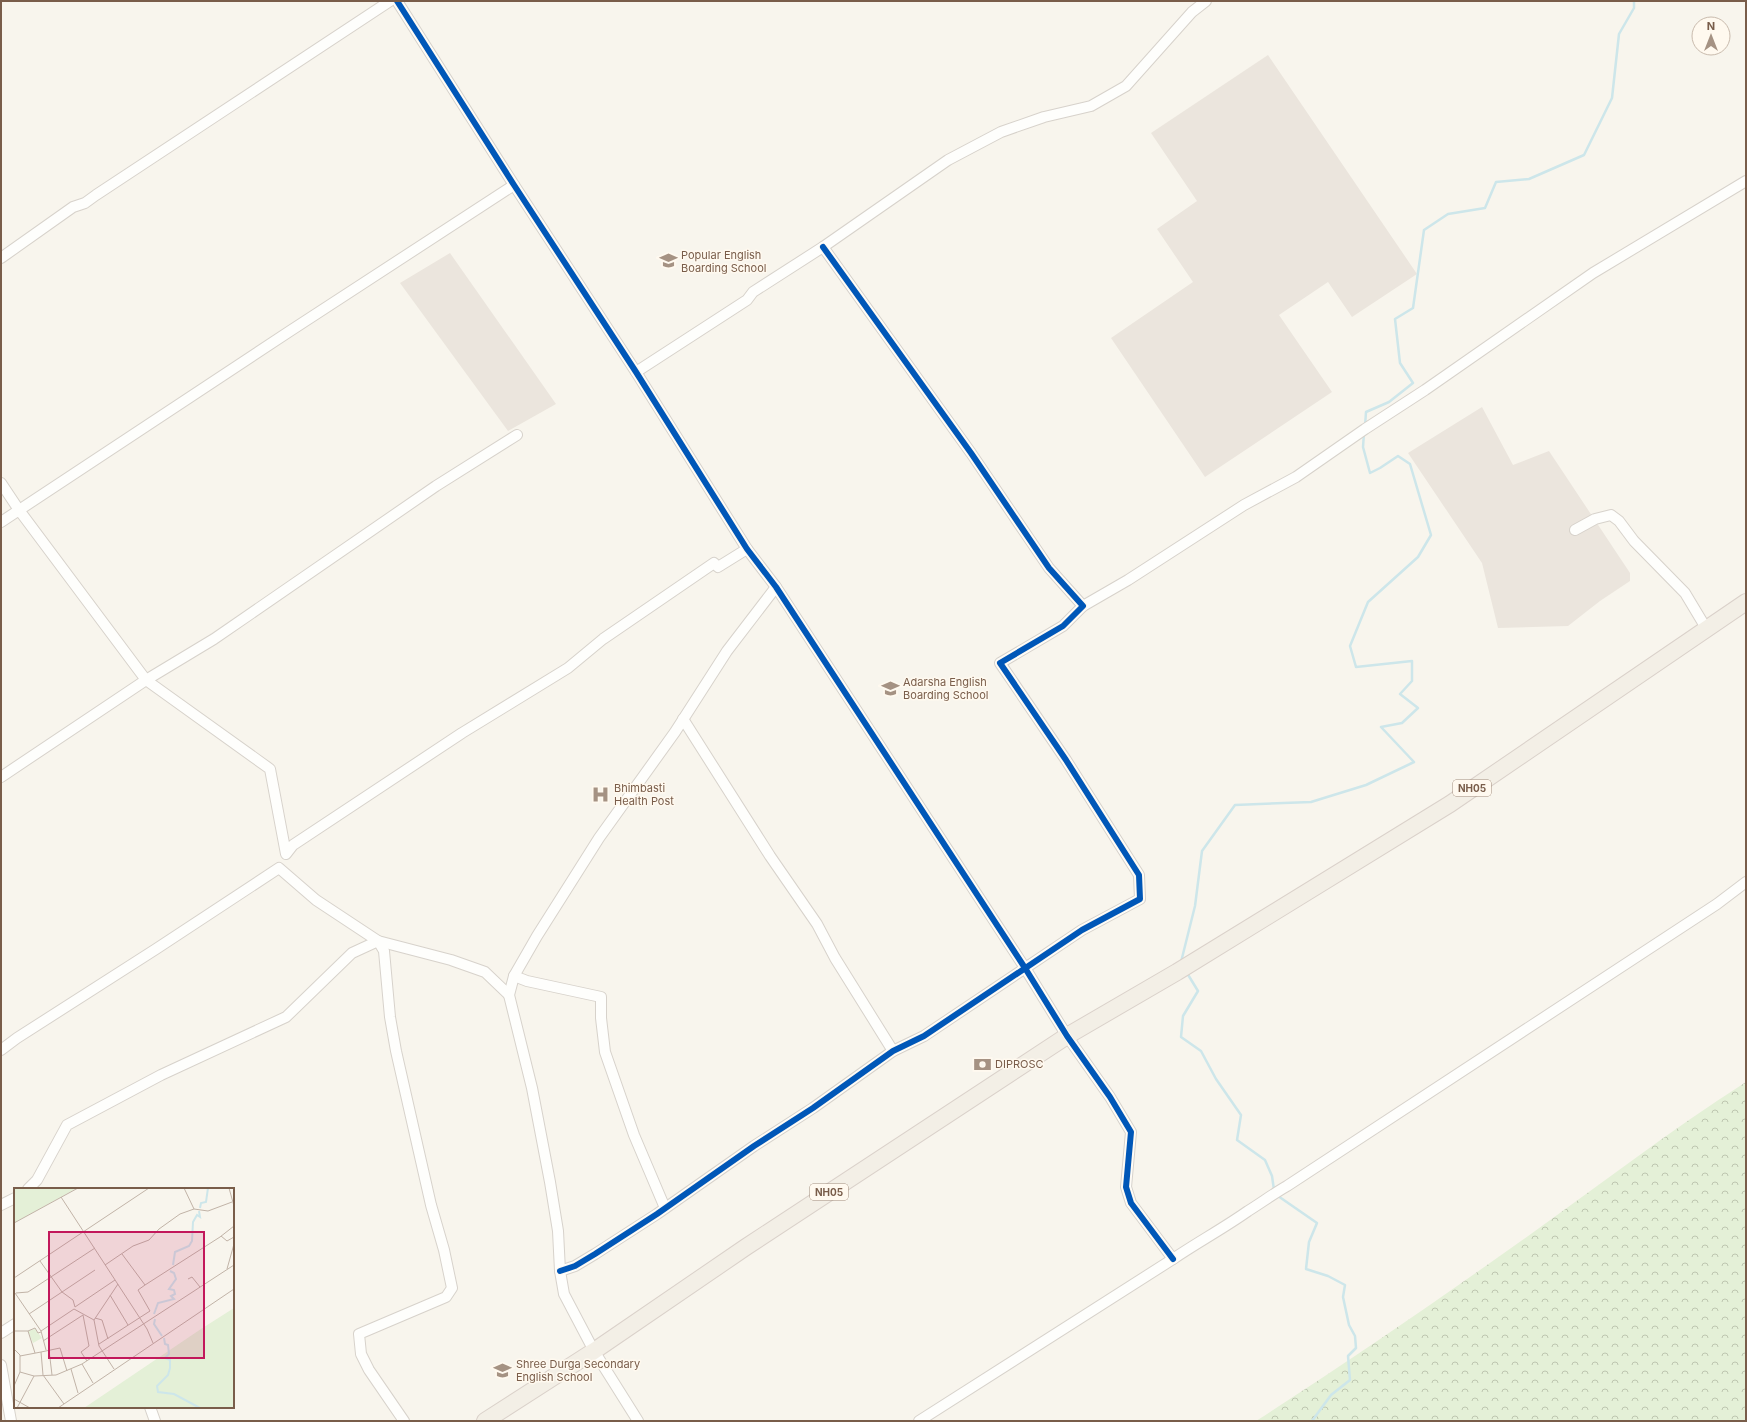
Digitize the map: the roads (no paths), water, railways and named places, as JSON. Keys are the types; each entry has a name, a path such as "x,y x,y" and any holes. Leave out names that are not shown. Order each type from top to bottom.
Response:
{"main road":[{"name":"NH05","path":"485,1421 594,1351 746,1247 1067,1036 1185,967 1450,804 1746,602"}],"street":[{"path":"1,258 73,207 85,203 96,196 390,1"},
{"path":"397,1 514,185 636,372 746,548 776,587 1025,968 1067,1036 1110,1097 1131,1132 1126,1187 1131,1203 1173,1259"},
{"path":"636,372 747,300 753,292 823,247 948,160 1001,132 1044,117 1091,106 1126,86 1192,12 1206,1"},
{"path":"560,1271 575,1266 595,1254 665,1208 813,1108 893,1051 924,1036 1082,930 1140,899 1139,874 1066,760 1000,663 1063,626 1083,606 1128,580 1244,505 1296,477 1594,274 1746,181"},
{"path":"1,522 514,185"},
{"path":"823,247 971,453 1049,568 1083,606"},
{"path":"1,777 146,680 214,639 436,486 517,435"},
{"path":"1,483 19,510 146,680 270,769 286,854 299,841 462,733 568,668 603,640 714,563 718,567 746,548"},
{"path":"1575,530 1595,519 1611,515 1619,521 1634,541 1685,593 1706,628"},
{"path":"638,1421 594,1351 564,1294 560,1271 558,1231 548,1174 532,1088 509,995 514,976 537,936 599,838 675,732 727,651 776,587"},
{"path":"683,719 770,856 817,924 835,958 893,1051"},
{"path":"1,1050 17,1038 279,868 316,900 378,942 451,960 485,972 509,995"},
{"path":"919,1421 1287,1186 1717,904 1746,882"},
{"path":"29,1188 37,1180 67,1125 160,1075 286,1017 352,953 378,942"},
{"path":"378,942 384,951 390,1017 396,1051 452,1288 446,1297 359,1334 361,1354 369,1370 404,1421"},
{"path":"514,976 532,982 601,997 601,1018 606,1052 634,1135 665,1208"},
{"path":"1,1205 14,1198"},
{"path":"1,1333 14,1325"},
{"path":"1,1365 10,1421"},
{"path":"150,1408 155,1421"}],"waterway":[{"path":"1365,426 1366,412 1389,402 1413,383 1400,363 1395,319 1413,308 1424,230 1448,214 1485,208 1496,182 1529,179 1584,155 1612,98 1619,34 1634,8 1634,1"},
{"path":"1181,962 1195,906 1202,851 1235,805 1311,802 1366,785 1414,762 1381,727 1402,723 1418,708 1400,694 1412,681 1412,661 1356,667 1350,646 1368,602 1418,557 1431,535 1410,464 1398,456 1370,473 1363,447 1364,433"},
{"path":"1187,973 1198,991 1183,1016 1181,1037 1201,1051 1216,1079 1241,1115 1237,1140 1265,1160 1272,1176 1274,1190"},
{"path":"1278,1196 1317,1223 1309,1242 1306,1269 1328,1276 1345,1285 1343,1297 1349,1325 1355,1336 1356,1348 1348,1356 1350,1380 1331,1395 1312,1421"}],"place":[{"name":"Popular English Boarding School","path":"668,261"},
{"name":"Adarsha English Boarding School","path":"890,688"},
{"name":"Bhimbasti Health Post","path":"601,794"},
{"name":"DIPROSC","path":"982,1064"},
{"name":"Shree Durga Secondary English School","path":"503,1370"}]}
